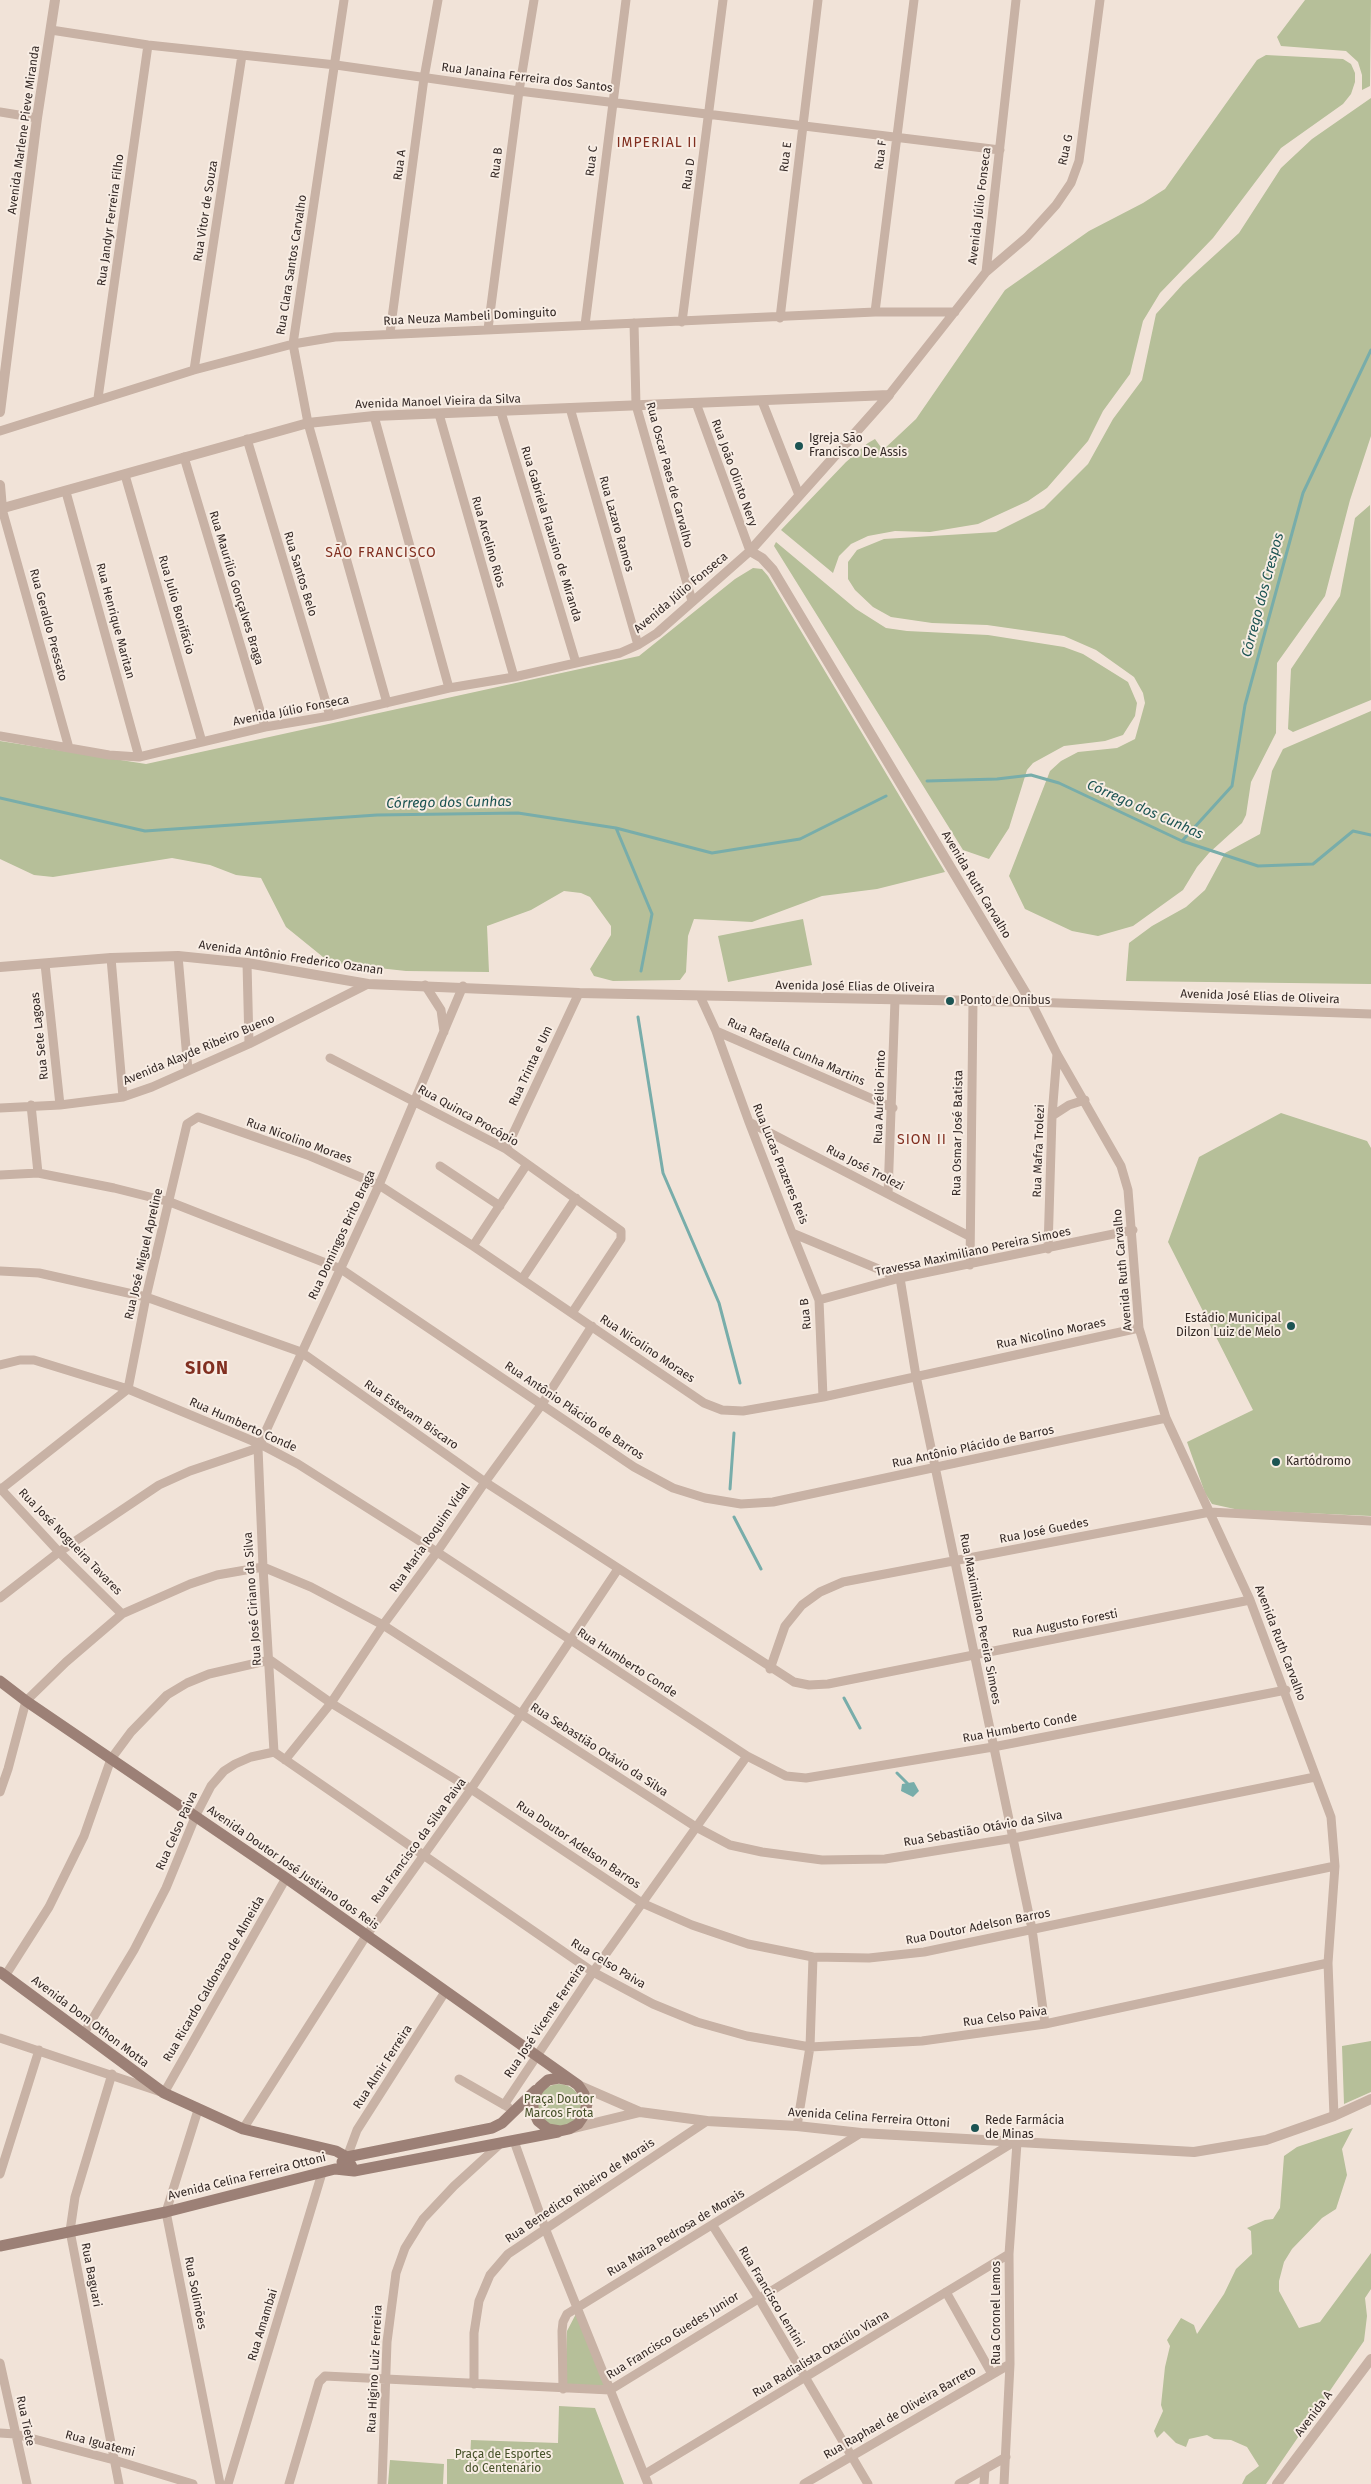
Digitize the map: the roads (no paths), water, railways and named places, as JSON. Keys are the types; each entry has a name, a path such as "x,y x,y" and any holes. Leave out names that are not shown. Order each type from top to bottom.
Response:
{"main road":[{"name":"Avenida Doutor José Justiano dos Reis","path":"0,1681 26,1701 196,1815 574,2082"},
{"name":"Avenida Dom Othon Motta","path":"2,1974 164,2092 198,2110 243,2129 336,2151 347,2157"},
{"path":"336,2168 347,2157 481,2132 502,2122 540,2086 548,2080 559,2078 574,2082 584,2094 586,2110 578,2124 564,2130 548,2129 538,2121 533,2110 533,2097 540,2086"},
{"name":"Avenida Celina Ferreira Ottoni","path":"0,2246 166,2212 336,2168 354,2171 564,2130"},
{"path":"347,2157 354,2171"}],"street":[{"name":"Avenida Marlene Pieve Miranda","path":"0,412 37,118 55,0"},
{"name":"Rua Clara Santos Carvalho","path":"344,0 336,65 293,344 308,423 387,703"},
{"name":"Rua A","path":"390,333 424,78 438,0"},
{"name":"Rua B","path":"488,329 519,91 534,0"},
{"name":"Rua C","path":"585,325 626,0"},
{"name":"Rua D","path":"682,322 723,0"},
{"name":"Rua E","path":"780,318 818,0"},
{"name":"Rua F","path":"875,312 914,0"},
{"name":"Avenida Júlio Fonseca","path":"0,736 109,755 139,757 449,688 514,677 620,653 638,646 657,633 750,551 889,395 986,272 1016,0"},
{"name":"Rua G","path":"986,272 1027,237 1056,205 1071,183 1079,161 1100,0"},
{"name":"Rua Janaina Ferreira dos Santos","path":"51,30 148,45 336,65 519,91 1000,150"},
{"name":"Rua Jandyr Ferreira Filho","path":"98,398 148,45"},
{"name":"Rua Vitor de Souza","path":"194,370 242,55"},
{"path":"0,112 37,118"},
{"name":"Rua Neuza Mambeli Dominguito","path":"0,430 98,398 194,370 293,344 335,337 390,333 780,318 875,312 955,312"},
{"name":"Rua Oscar Paes de Carvalho","path":"634,323 636,404 692,601"},
{"name":"Avenida Manoel Vieira da Silva","path":"1,509 308,423 374,416 889,395"},
{"path":"762,401 799,495"},
{"name":"Rua João Olinto Nery","path":"696,404 750,551"},
{"name":"Rua Lazaro Ramos","path":"570,408 638,646"},
{"name":"Rua Gabriela Flausino de Miranda","path":"501,412 576,663"},
{"name":"Rua Arcelino Rios","path":"439,414 514,677"},
{"path":"374,416 449,688"},
{"name":"Rua Santos Belo","path":"247,439 330,716"},
{"name":"Rua Maurilio Gonçalves Braga","path":"184,457 265,728"},
{"name":"Rua Julio Bonifácio","path":"125,475 202,742"},
{"path":"0,485 1,509"},
{"name":"Rua Henrique Maritan","path":"66,492 139,757"},
{"name":"Rua Geraldo Pressato","path":"1,509 68,748"},
{"name":"Avenida Ruth Carvalho","path":"750,551 762,558 773,570 1031,1002 1057,1054 1121,1166 1128,1190 1133,1230 1139,1328 1166,1418 1250,1600 1286,1690 1331,1816 1334,1866 1328,1963 1334,2116"},
{"path":"178,956 188,1070"},
{"name":"Avenida Antônio Frederico Ozanan","path":"0,967 111,958 178,956 246,963 368,984 463,986 579,993"},
{"path":"111,958 123,1097"},
{"path":"246,963 249,1044"},
{"name":"Rua Sete Lagoas","path":"45,964 60,1105"},
{"name":"Avenida Alayde Ribeiro Bueno","path":"0,1108 60,1105 123,1097 152,1087 249,1044 368,984"},
{"name":"Rua Domingos Brito Braga","path":"425,985 441,1010 444,1035"},
{"name":"Rua Domingos Brito Braga","path":"259,1446 379,1185 444,1035 463,986"},
{"name":"Avenida José Elias de Oliveira","path":"579,993 1031,1002 1371,1014"},
{"name":"Rua Trinta e Um","path":"506,1149 579,993"},
{"name":"Rua Lucas Prazeres Reis","path":"700,996 716,1031 792,1233 900,1278"},
{"name":"Rua Aurélio Pinto","path":"888,1194 893,1108 895,1000"},
{"name":"Rua Osmar José Batista","path":"970,1265 973,1001"},
{"name":"Rua Rafaella Cunha Martins","path":"716,1031 893,1108"},
{"name":"Rua Mafra Trolezi","path":"1048,1249 1052,1116 1057,1054"},
{"name":"Rua Quinca Procópio","path":"330,1058 506,1149 621,1231 621,1239 572,1313"},
{"path":"1052,1116 1069,1105 1085,1100"},
{"path":"31,1105 38,1173"},
{"name":"Rua Nicolino Moraes","path":"186,1124 198,1117 310,1156 379,1185 473,1246 704,1403 722,1410 743,1411 823,1398 1139,1328"},
{"name":"Rua José Trolezi","path":"749,1122 969,1236"},
{"name":"Rua José Miguel Apreline","path":"128,1389 146,1297 170,1202 186,1124"},
{"path":"473,1246 527,1164"},
{"path":"440,1166 500,1206"},
{"name":"Rua Antônio Plácido de Barros","path":"0,1175 38,1173 114,1188 170,1202 340,1269 642,1472 673,1488 705,1498 732,1502 773,1502 1166,1418"},
{"path":"522,1279 576,1198"},
{"name":"Travessa Maximiliano Pereira Simoes","path":"819,1300 900,1278 1133,1230"},
{"name":"Rua B","path":"792,1233 819,1300 823,1398"},
{"name":"Rua Estevam Biscaro","path":"0,1271 39,1273 146,1297 301,1352 485,1482 770,1669"},
{"name":"Rua Maximiliano Pereira Simoes","path":"900,1278 916,1376 1032,1929 1045,2024"},
{"name":"Rua Maria Roquim Vidal","path":"285,1760 331,1703 383,1625 438,1552 485,1482 542,1404 592,1326"},
{"name":"Rua Humberto Conde","path":"0,1365 20,1360 34,1360 128,1389 298,1464 438,1552 747,1756 774,1772 786,1776 806,1778 993,1746 1286,1690"},
{"path":"0,1489 128,1389"},
{"path":"0,1598 59,1552 158,1486 190,1471 259,1446"},
{"name":"Rua José Ciriano da Silva","path":"259,1446 263,1567 274,1752"},
{"name":"Rua José Nogueira Tavares","path":"0,1489 59,1552 122,1614"},
{"name":"Rua José Guedes","path":"770,1669 785,1626 802,1605 820,1592 843,1582 1210,1512 1371,1521"},
{"path":"0,1792 26,1701 66,1662 122,1614 190,1584 217,1575 263,1567"},
{"name":"Rua Sebastião Otávio da Silva","path":"263,1567 312,1587 383,1625 696,1827 730,1845 762,1852 822,1860 885,1859 1014,1838 1316,1777"},
{"name":"Rua Francisco da Silva Paiva","path":"243,2129 366,1936 424,1857 522,1715 618,1570"},
{"name":"Rua Augusto Foresti","path":"770,1669 794,1682 808,1685 828,1684 1250,1600"},
{"path":"2,1974 49,1907 84,1836 111,1759 131,1732 167,1695 187,1683 209,1674 270,1660"},
{"name":"Rua Doutor Adelson Barros","path":"270,1660 331,1703 471,1789 642,1903 692,1925 748,1944 813,1957 869,1958 924,1952 1334,1866"},
{"name":"Rua Celso Paiva","path":"84,2033 142,1935 166,1888 196,1815 211,1786 224,1771 250,1757 274,1752 592,1972 653,2004 697,2022 747,2036 810,2047 922,2041 1045,2024 1328,1963"},
{"name":"Rua José Vicente Ferreira","path":"504,2105 592,1972 747,1756"},
{"name":"Rua Ricardo Caldonazo de Almeida","path":"164,2092 286,1878"},
{"path":"797,2126 810,2047 813,1957"},
{"name":"Rua Almir Ferreira","path":"347,2157 357,2130 445,1992"},
{"path":"0,2038 164,2092"},
{"path":"0,2174 38,2050"},
{"name":"Rua Baguari","path":"112,2074 75,2197 70,2232 119,2484"},
{"path":"459,2079 515,2111"},
{"name":"Avenida Doutor José Justiano dos Reis","path":"574,2082 640,2112"},
{"name":"Avenida Celina Ferreira Ottoni","path":"564,2130 640,2112 707,2121 797,2126 861,2133 1194,2152 1266,2140 1334,2116 1371,2099"},
{"name":"Rua Solimões","path":"198,2110 166,2212 220,2484"},
{"name":"Rua Benedicto Ribeiro de Morais","path":"474,2384 474,2333 479,2301 490,2275 508,2254 707,2121"},
{"name":"Rua Maiza Pedrosa de Morais","path":"563,2389 563,2322 567,2314 713,2226 861,2133"},
{"path":"514,2141 545,2228 648,2484"},
{"name":"Rua Coronel Lemos","path":"1004,2484 1010,2364 1010,2254 1016,2142"},
{"name":"Rua Francisco Guedes Junior","path":"289,2484 322,2378 329,2375 563,2389 610,2390 758,2297 1016,2142"},
{"name":"Rua Higino Luiz Ferreira","path":"382,2484 390,2309 396,2273 406,2248 429,2212 500,2144"},
{"name":"Rua Amambai","path":"228,2484 322,2173"},
{"name":"Rua Francisco Lentini","path":"713,2226 758,2297 868,2484"},
{"name":"Rua Radialista Otacílio Viana","path":"645,2474 1010,2254"},
{"path":"946,2292 992,2374"},
{"name":"Avenida A","path":"1277,2484 1371,2359"},
{"name":"Rua Tiete","path":"0,2363 27,2484"},
{"name":"Rua Raphael de Oliveira Barreto","path":"804,2484 1010,2364"},
{"name":"Rua Iguatemi","path":"0,2433 15,2434 114,2460 193,2484"},
{"path":"959,2484 1006,2457"},
{"path":"984,2484 985,2469"}],"water":[{"path":"914,1782 919,1791 913,1797 901,1791 902,1784"}],"waterway":[{"name":"Córrego dos Crespos","path":"1182,841 1232,786 1245,705 1303,493 1371,350"},
{"name":"Córrego dos Cunhas","path":"927,781 997,779 1031,775 1059,783 1182,841 1258,866 1313,864 1353,831 1371,835"},
{"name":"Córrego dos Cunhas","path":"0,798 145,831 377,815 518,813 616,828 712,853 800,839 886,796"},
{"path":"616,828 652,914 641,971"},
{"path":"638,1017 663,1173 719,1303 740,1383"},
{"path":"730,1489 734,1433"},
{"path":"734,1517 761,1569"},
{"path":"844,1698 860,1728"},
{"path":"897,1773 909,1785"}],"place":[{"name":"Igreja São Francisco De Assis","path":"799,446"},
{"name":"Ponto de Onibus","path":"950,1001"},
{"name":"Estádio Municipal Dilzon Luiz de Melo","path":"1291,1326"},
{"name":"Kartódromo","path":"1276,1462"},
{"name":"Rede Farmácia de Minas","path":"975,2128"}],"district":[{"name":"IMPERIAL II","path":"657,143"},
{"name":"SÃO FRANCISCO","path":"381,553"},
{"name":"SION II","path":"922,1140"},
{"name":"SION","path":"207,1369"}],"park label":[{"name":"Praça Doutor Marcos Frota","path":"559,2107"},
{"name":"Praça de Esportes do Centenário","path":"503,2462"}]}
